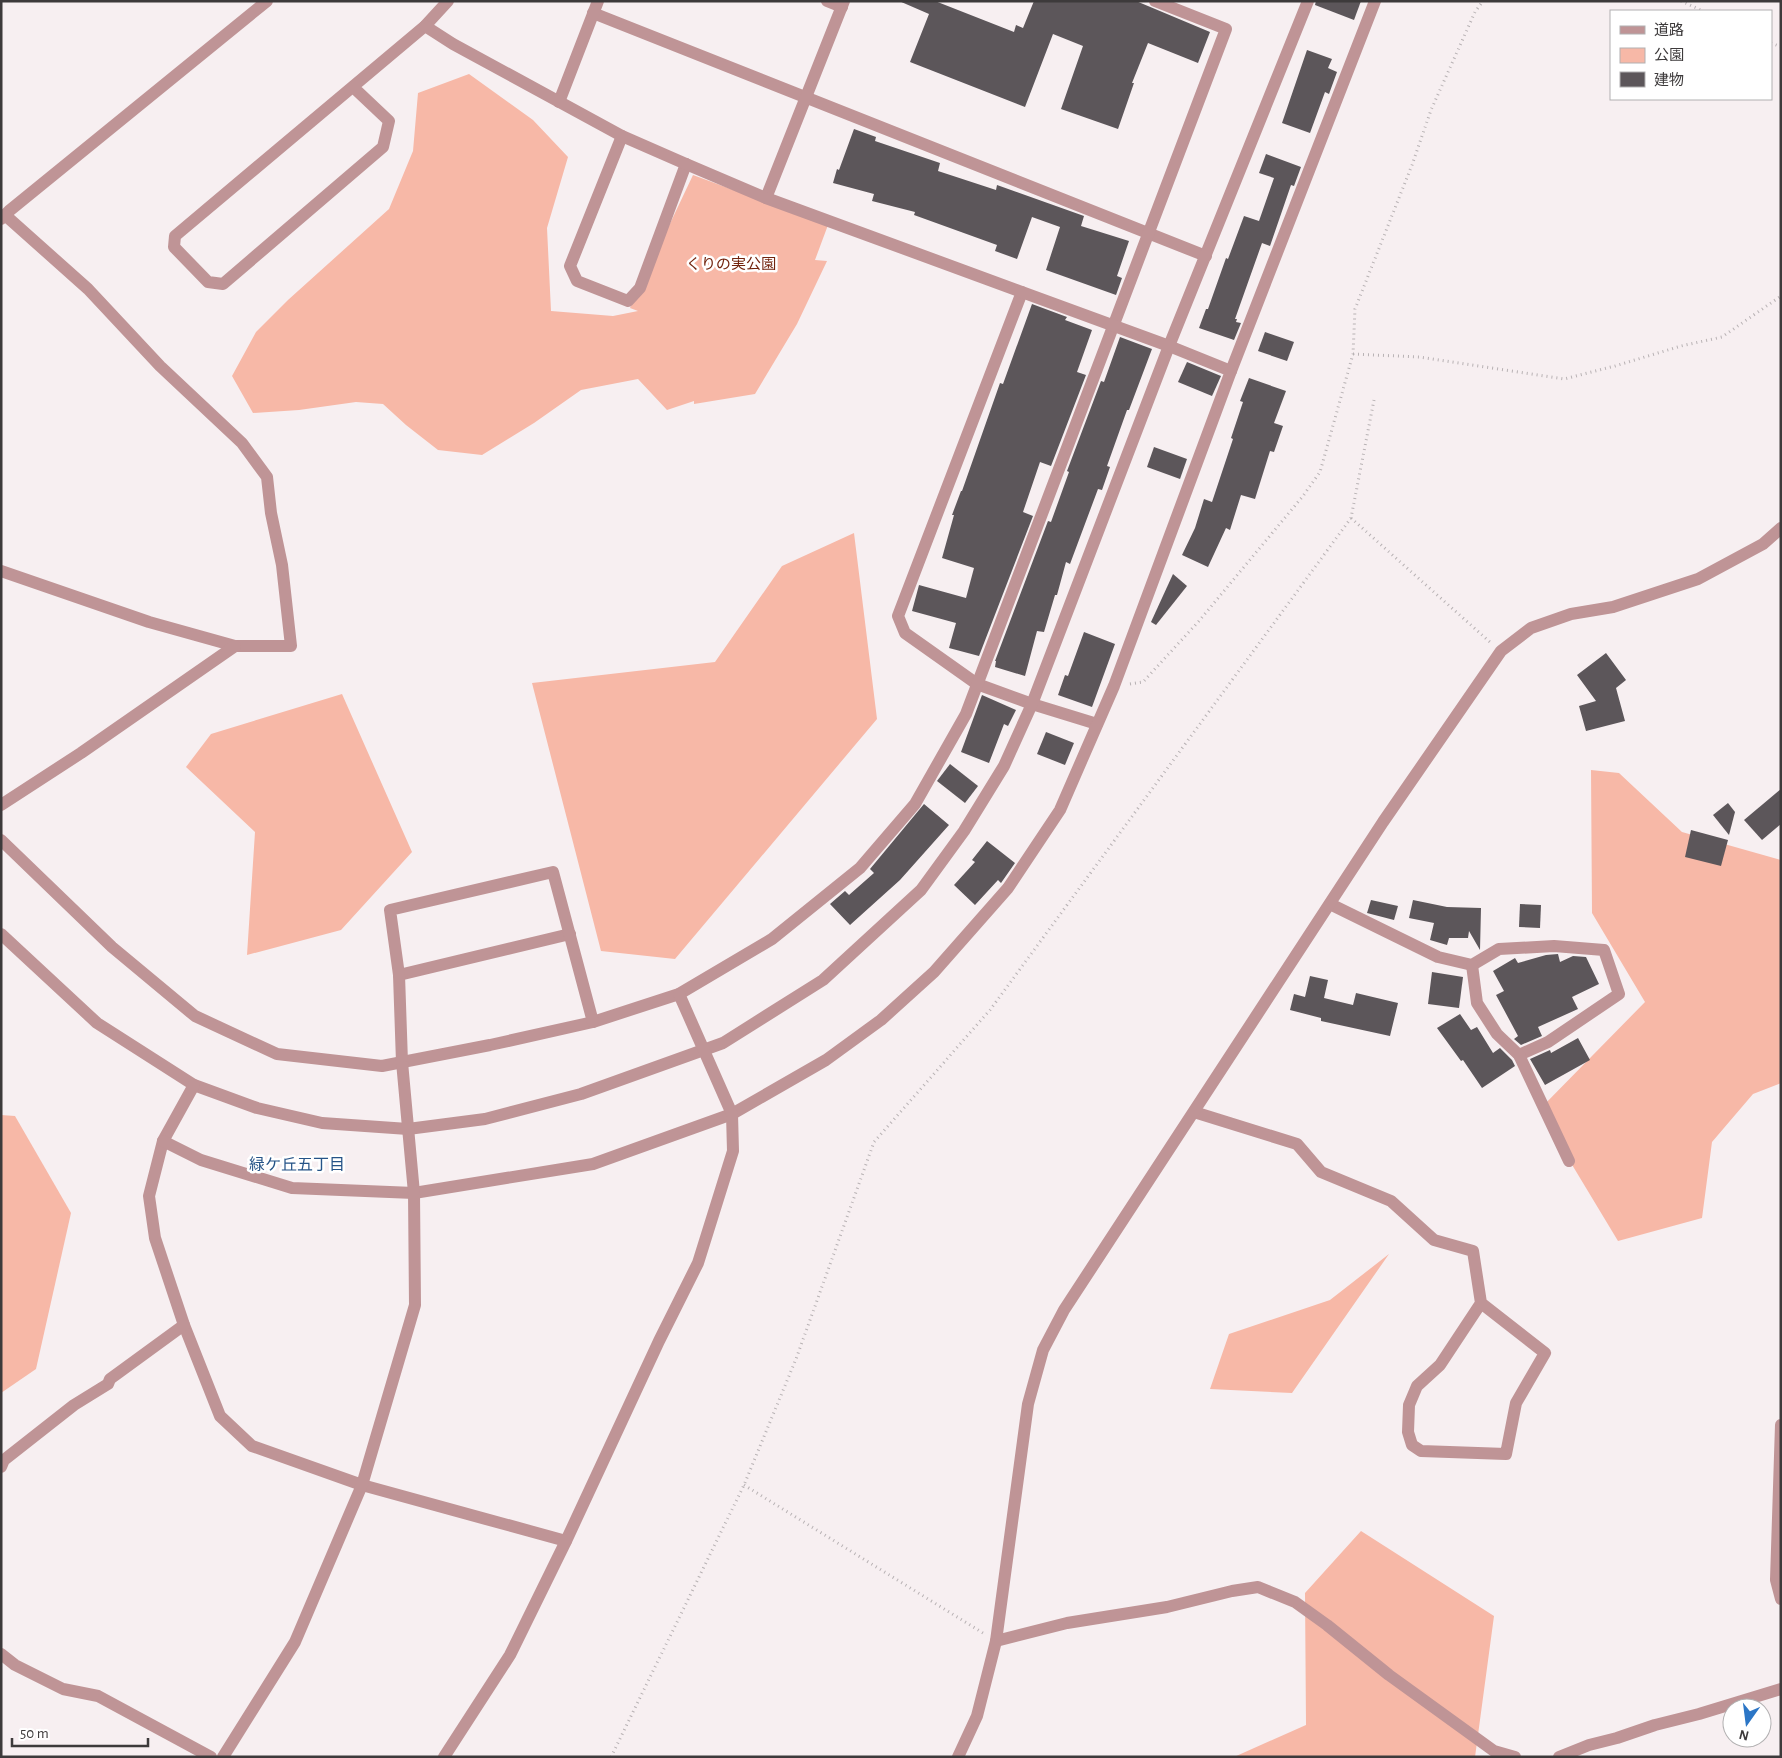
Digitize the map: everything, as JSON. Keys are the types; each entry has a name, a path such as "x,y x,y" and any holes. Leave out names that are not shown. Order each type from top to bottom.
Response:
{"street":[{"path":"1,571 149,622 235,646 291,646 282,565 271,512 267,477 242,443 160,366 88,289 4,212 267,1"},
{"path":"353,87 389,121 383,147 223,284 208,282 174,247 175,236 425,26 448,1"},
{"path":"766,198 843,4 827,1"},
{"path":"1,840 112,947 196,1016 277,1054 382,1066 593,1022 679,994 772,939 860,868 915,804 966,714 1226,29 1155,1"},
{"path":"1,934 97,1023 194,1085 257,1108 322,1123 408,1129 485,1119 581,1094 723,1043 823,980 921,890 964,831 1004,766 1032,704 1169,346 1308,1"},
{"path":"163,1141 201,1160 292,1188 414,1193 593,1164 732,1114 826,1060 881,1020 934,972 1008,888 1060,810 1114,686 1231,371 1374,1"},
{"path":"559,102 596,7 806,97 1206,256"},
{"path":"425,26 453,44 622,136 686,164 766,198 1169,346 1231,371"},
{"path":"622,136 570,266 577,282 628,301 640,288 686,164"},
{"path":"1022,292 898,616 904,633 978,684 1032,704 1097,724"},
{"path":"958,1757 977,1716 996,1641 1028,1404 1043,1350 1064,1310 1384,822 1501,651 1531,628 1570,614 1613,607 1698,579 1763,544 1781,528"},
{"path":"1,805 81,753 235,646"},
{"path":"223,1757 295,1642 362,1485 415,1305 414,1193 402,1062 399,975 390,910 553,872 593,1022"},
{"path":"1330,904 1438,957 1472,965 1499,949 1554,946 1604,950 1619,994 1548,1042 1519,1055"},
{"path":"399,975 570,934"},
{"path":"1472,965 1477,1003 1497,1034 1519,1055 1569,1161"},
{"path":"444,1757 510,1655 566,1541 659,1341 698,1263 733,1152 732,1114 679,994"},
{"path":"194,1085 163,1141 148,1196 156,1238 184,1325 220,1416 252,1446 362,1485 566,1541"},
{"path":"1194,1112 1297,1144 1321,1172 1391,1201 1434,1240 1474,1251 1481,1302 1440,1365 1417,1386 1409,1405 1408,1432 1412,1445 1421,1451 1506,1454 1516,1403 1545,1353 1481,1302"},
{"path":"1,1466 4,1460 74,1405 108,1384 110,1379 184,1325"},
{"path":"1781,1425 1776,1580 1781,1599"},
{"path":"996,1641 1066,1623 1167,1607 1232,1591 1258,1587 1296,1602 1389,1675 1494,1751 1515,1757"},
{"path":"1,1654 15,1666 63,1689 98,1696 211,1757"},
{"path":"1559,1757 1589,1745 1781,1689"}],"path":[{"path":"1114,686 1143,682 1199,621 1303,496 1320,472 1353,354 1355,309 1412,165 1431,110 1475,12 1482,1"},
{"path":"1681,1 1701,10"},
{"path":"1353,354 1419,356 1564,378 1615,366 1681,346 1722,337 1781,296"},
{"path":"611,1757 744,1485 796,1359 874,1142 990,1010 1351,518 1374,400"},
{"path":"1351,518 1501,651"},
{"path":"744,1485 996,1641"}],"green space":[{"name":"くりの実公園","path":"469,74 533,120 568,157 547,228 551,311 613,316 638,311 630,308 693,175 828,225 815,260 827,261 797,324 755,394 694,404 694,401 667,410 638,379 581,390 534,423 482,455 438,450 383,404 356,402 299,410 253,413 232,376 256,332 288,300 389,209 413,151 418,93"},
{"path":"854,533 877,719 675,959 601,951 532,683 715,662 782,566"},
{"path":"342,694 412,852 341,930 247,955 255,832 186,767 211,734"},
{"path":"1591,770 1619,773 1682,832 1781,860 1781,1083 1753,1094 1712,1142 1702,1218 1618,1241 1539,1110 1645,1002 1592,913"},
{"path":"1,1115 15,1116 71,1213 36,1369 1,1393"},
{"path":"1389,1254 1292,1393 1210,1389 1229,1334 1330,1300"},
{"path":"1361,1531 1494,1616 1475,1757 1234,1757 1306,1725 1305,1593"}],"building":[{"path":"899,1 935,1 1014,32 1016,25 1023,28 1034,1 1136,1 1210,32 1198,63 1148,43 1132,83 1134,83 1118,129 1061,109 1083,46 1053,34 1025,107 910,62 929,14"},
{"path":"1316,1 1361,1 1354,20 1315,5"},
{"path":"1307,50 1332,59 1328,68 1337,72 1329,94 1325,92 1310,133 1282,123"},
{"path":"854,129 876,137 875,141 940,163 938,171 996,190 997,185 1084,216 1081,226 1129,241 1117,276 1122,278 1116,295 1046,270 1060,227 1032,217 1017,259 995,251 997,245 914,215 915,212 872,201 874,194 833,183"},
{"path":"1266,154 1301,167 1294,186 1291,185 1270,246 1262,243 1235,319 1237,319 1236,322 1241,323 1234,340 1199,328 1244,216 1259,221 1274,178 1259,173"},
{"path":"1032,304 1067,317 1065,320 1092,330 1077,372 1086,375 1051,466 1040,462 1023,512 1033,516 979,656 949,648 956,623 912,611 919,585 966,598 974,568 942,558 954,515 952,515 1000,383 1003,384"},
{"path":"1265,332 1294,342 1287,361 1258,351"},
{"path":"1120,337 1152,349 1107,466 1110,467 1102,490 1098,489 1070,564 1066,562 1044,632 1037,631 1025,676 995,667 995,661 1048,521 1051,522 1069,472 1067,471 1101,381 1104,382"},
{"path":"1187,362 1221,376 1212,396 1178,382"},
{"path":"1249,378 1286,391 1274,423 1283,426 1274,452 1270,451 1255,499 1241,495 1230,530 1226,528 1208,567 1182,555 1195,528 1204,499 1212,502 1233,439 1231,438 1243,402 1240,401"},
{"path":"1154,447 1187,459 1180,479 1147,467"},
{"path":"1173,574 1187,586 1156,625 1151,622"},
{"path":"1084,632 1115,644 1092,707 1058,695 1065,675 1068,676"},
{"path":"1606,653 1626,680 1616,688 1625,721 1586,731 1579,706 1596,701 1577,675"},
{"path":"982,695 1016,710 1008,726 1004,724 989,763 961,752"},
{"path":"1046,732 1074,743 1065,765 1037,754"},
{"path":"950,764 978,786 965,803 937,781"},
{"path":"1781,789 1781,824 1762,840 1744,820"},
{"path":"1728,803 1735,812 1729,835 1713,815"},
{"path":"924,804 949,825 900,880 850,925 830,904 845,891 849,895 874,873 870,869"},
{"path":"1691,830 1728,840 1721,866 1685,857"},
{"path":"987,841 1015,863 1001,883 998,880 975,905 954,885 975,862 972,860"},
{"path":"1371,900 1398,906 1394,920 1367,913"},
{"path":"1413,900 1447,907 1481,908 1480,950 1469,931 1468,938 1449,938 1447,945 1430,940 1434,923 1409,918"},
{"path":"1520,904 1541,905 1540,928 1519,927"},
{"path":"1558,954 1560,962 1573,956 1586,957 1599,984 1572,997 1578,1009 1538,1027 1542,1036 1521,1045 1514,1039 1518,1036 1496,995 1504,991 1493,971 1515,958 1518,963 1546,955"},
{"path":"1432,972 1463,977 1459,1008 1428,1004"},
{"path":"1310,976 1328,980 1324,998 1353,1005 1356,993 1398,1003 1390,1036 1321,1021 1321,1018 1290,1010 1294,994 1305,997"},
{"path":"1460,1014 1471,1030 1477,1027 1493,1053 1500,1048 1512,1060 1515,1066 1482,1088 1463,1060 1461,1061 1437,1028"},
{"path":"1578,1038 1590,1060 1545,1085 1530,1059 1550,1050 1551,1053"}],"district":[{"name":"緑ケ丘五丁目","path":"297,1165"}]}
